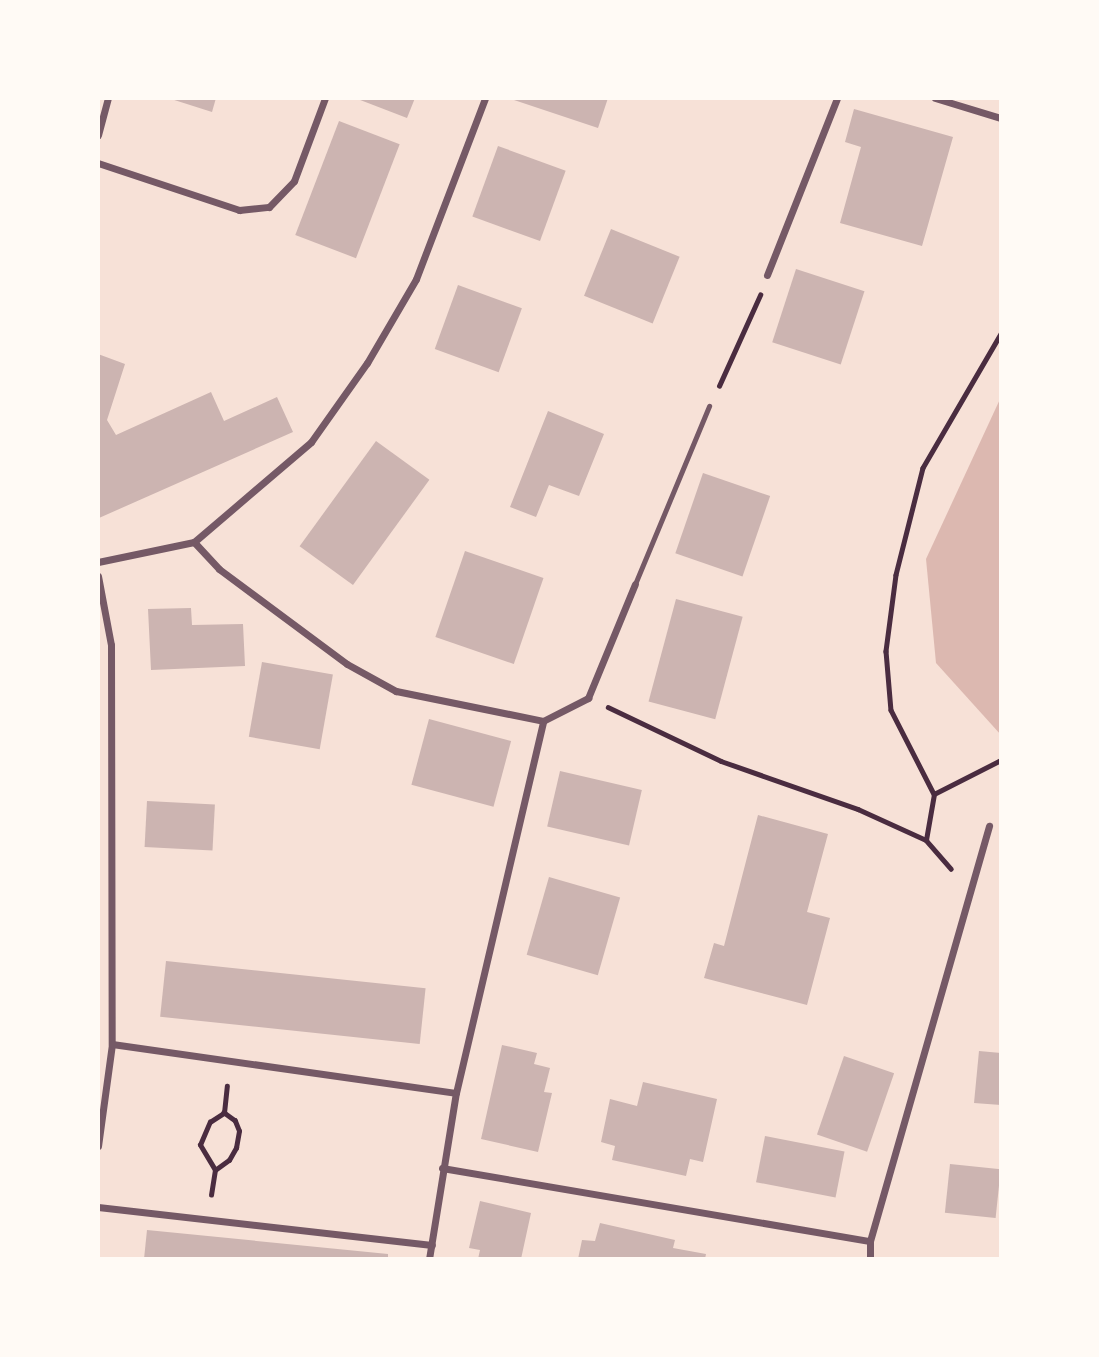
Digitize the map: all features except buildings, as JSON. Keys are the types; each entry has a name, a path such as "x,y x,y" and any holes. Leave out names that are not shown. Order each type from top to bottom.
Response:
{"street":[{"path":"98,135 108,98"},
{"path":"98,163 239,210 270,207 294,181 325,98"},
{"path":"98,562 194,541 311,442 367,363 416,279 485,98"},
{"path":"767,275 837,98"},
{"path":"935,98 1001,118"},
{"path":"194,541 219,569 347,664 396,691 543,721 588,698 635,584"},
{"path":"98,576 111,645 112,1044 98,1146"},
{"path":"429,1259 456,1093 543,721"},
{"path":"870,1259 870,1241 989,826"},
{"path":"112,1044 456,1093"},
{"path":"442,1168 870,1241"},
{"path":"98,1207 432,1245"}],"lane":[{"path":"635,584 709,405"}],"path":[{"path":"709,405 767,275"},
{"path":"926,840 934,794 891,710 886,651 896,575 923,468 1001,334"},
{"path":"588,698 720,761 858,809 926,840 969,889"},
{"path":"934,794 1001,760"},
{"path":"225,1112 229,1061"},
{"path":"207,1220 215,1170 200,1146 210,1122 225,1112"},
{"path":"215,1170 229,1160 236,1148 239,1131 235,1121 225,1112"}],"shaded area":[{"path":"1001,397 1001,735 936,663 926,559"}]}
